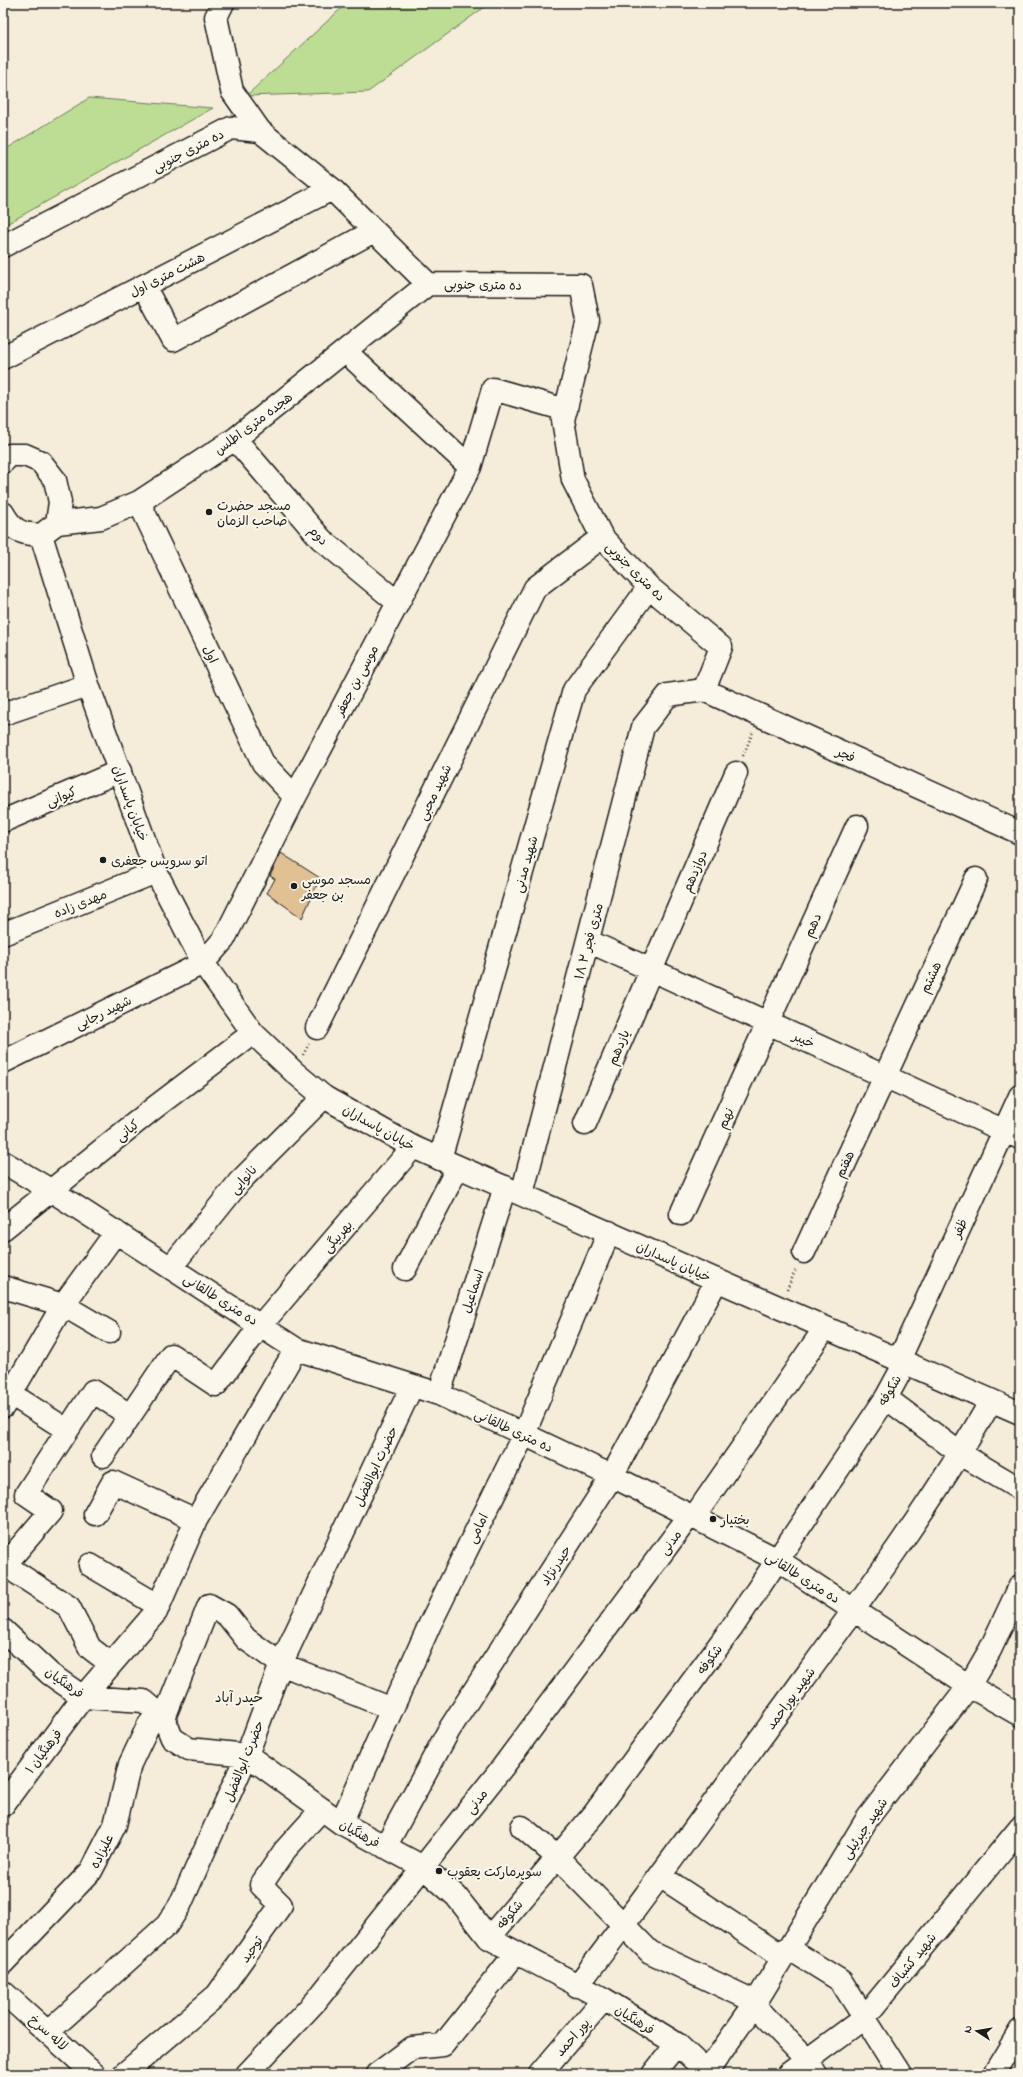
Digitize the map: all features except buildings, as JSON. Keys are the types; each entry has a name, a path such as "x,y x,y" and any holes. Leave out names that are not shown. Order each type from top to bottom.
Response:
{"main road":[{"path":"223,3 216,17 232,91 260,131"},
{"name":"ده متری جنوبی","path":"3,246 231,128 260,131 332,189 428,284 581,285 588,320 564,420 573,480 602,537 649,587 721,647 704,690"},
{"name":"هشت متری اول","path":"3,358 332,189"},
{"path":"144,286 173,340 374,230"},
{"name":"هجده متری اطلس","path":"5,522 25,534 101,518 139,502 235,439 428,284"},
{"path":"345,351 470,466"},
{"name":"موسی بن جعفر","path":"203,963 224,939 295,797 470,466 493,388 566,410"},
{"name":"دوم","path":"235,439 321,539 397,602"},
{"path":"5,453 25,454 41,462 54,480 60,502 49,529"},
{"name":"اول","path":"139,502 263,763 295,797"},
{"name":"خیابان پاسداران","path":"49,529 88,685 156,872 203,963 253,1033 294,1072 324,1097 413,1147 1020,1413"},
{"name":"شهید محبی","path":"317,1028 535,588 602,537"},
{"name":"شهید مدنی","path":"405,1269 449,1163 574,690 649,587"},
{"path":"3,714 88,685"},
{"name":"۱۸ متری فجر ۲","path":"514,1190 588,941 643,728 668,695 704,690"},
{"name":"فجر","path":"704,690 1020,833"},
{"name":"کیوانی","path":"3,821 120,771"},
{"name":"دوازدهم","path":"652,970 736,773"},
{"name":"دهم","path":"768,1023 857,826"},
{"name":"مهدی زاده","path":"3,934 156,872"},
{"name":"هشتم","path":"884,1076 976,879"},
{"name":"خیبر","path":"588,941 1012,1134"},
{"name":"شهید رجایی","path":"3,1062 203,963"},
{"name":"یازدهم","path":"585,1124 652,970"},
{"name":"نهم","path":"681,1214 768,1023"},
{"name":"کیانی","path":"3,1229 154,1108 253,1033"},
{"name":"هفتم","path":"804,1252 884,1076"},
{"name":"ظفر","path":"902,1361 1012,1134 1020,1096"},
{"name":"نانوایی","path":"171,1267 240,1181 324,1097"},
{"name":"بهربیگی","path":"129,1415 171,1355 216,1385 261,1325 413,1147"},
{"name":"ده متری طالقانی","path":"3,1162 52,1191 296,1349 439,1394 612,1476 692,1516 776,1559 969,1686 1020,1715"},
{"name":"اسماعیل","path":"439,1394 514,1190"},
{"path":"67,1430 6,1396 63,1305 116,1232"},
{"name":"امامی","path":"341,1823 430,1624 524,1434 609,1232"},
{"name":"حیدرنژاد","path":"385,1847 448,1730 612,1476 718,1280"},
{"path":"3,1287 63,1305 109,1332"},
{"name":"مدنی","path":"247,2074 316,2001 502,1768 692,1516 825,1328"},
{"name":"فرهنگیان ۱","path":"3,1805 83,1697 156,1612 196,1520 296,1349"},
{"name":"شکوفه","path":"489,1938 594,1814 731,1629 776,1559 886,1398 902,1361"},
{"name":"حضرت ابوالفضل","path":"48,2032 167,1925 180,1905 247,1755 281,1664 412,1386"},
{"path":"103,1456 129,1415 93,1391 26,1494 51,1511 3,1565 69,1607 90,1648 111,1664"},
{"path":"886,1398 961,1454 1020,1490"},
{"name":"شهید پوراحمد","path":"577,1986 624,1925 854,1610 961,1454 991,1401"},
{"path":"95,1514 113,1482 196,1520"},
{"path":"90,1565 159,1606"},
{"name":"شهید جبرئیلی","path":"708,2073 755,2004 785,1952 867,1819 969,1686 990,1650 1020,1586"},
{"name":"علیزاده","path":"3,1963 91,1871 115,1825 130,1764 148,1726 161,1716 209,1605 227,1615 246,1639 281,1664"},
{"name":"فرهنگیان","path":"6,1640 83,1697 144,1701 161,1716 172,1738 188,1749 247,1755 341,1823 423,1867 456,1896 489,1938 604,1999 677,2044 708,2073"},
{"path":"281,1664 392,1708"},
{"name":"توحید","path":"124,2074 217,1995 281,1905 261,1885 285,1850 322,1809"},
{"path":"522,1827 558,1857 650,1952 755,2004 812,2067"},
{"name":"شهید کشباف","path":"788,2074 812,2067 864,2018 1020,1828"},
{"path":"660,1876 785,1952 841,1981 900,2074"},
{"path":"377,2074 412,2048 443,2045 516,1953"},
{"name":"لاله سرخ","path":"3,1992 94,2074"},
{"name":"پور احمد","path":"540,2074 604,1999"},
{"path":"994,2074 1020,2031"},
{"path":"653,2074 677,2044"}],"path":[{"path":"736,773 760,715"},
{"path":"294,1072 317,1028"},
{"path":"779,1307 804,1252"}],"green space":[{"path":"347,3 490,3 368,92 246,96"},
{"path":"89,98 213,108 3,226 3,151"}],"place":[{"name":"مسجد حضرت صاحب الزمان","path":"209,512"},
{"name":"اتو سرویس جعفری","path":"103,860"},
{"name":"مسجد موسی بن جعفر","path":"294,886"},
{"name":"بختیار","path":"713,1519"},
{"name":"سوپرمارکت یعقوب","path":"439,1871"}],"district":[{"name":"حیدر آباد","path":"239,1697"}]}
